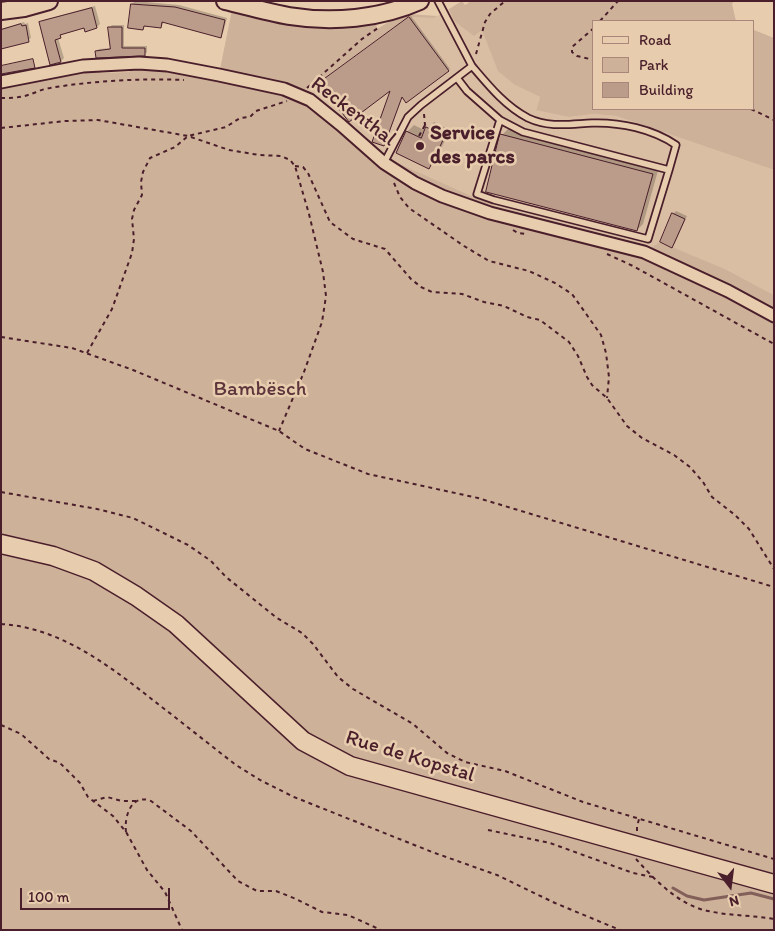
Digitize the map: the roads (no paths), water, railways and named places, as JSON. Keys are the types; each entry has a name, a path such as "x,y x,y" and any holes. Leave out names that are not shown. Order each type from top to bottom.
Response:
{"main road":[{"path":"1,11 24,8 49,1"},
{"path":"225,1 289,16 323,19 356,18 386,13 420,1"},
{"name":"Rue de Kopstal","path":"1,544 53,556 86,568 136,596 176,624 303,741 350,766 774,884"}],"street":[{"name":"Reckenthal","path":"1,82 83,66 139,63 167,65 219,74 284,89 310,100 384,163 415,183 442,196 490,213 644,252 728,291 774,316"}],"lane":[{"path":"438,1 472,66 511,107 530,119 558,126 594,123 612,124 654,132 676,145 644,252"},
{"path":"384,163 408,117 472,66"},
{"path":"457,78 467,91 500,120 523,132 669,170"},
{"path":"500,120 477,194 648,239"},
{"path":"512,219 516,205"}],"waterway":[{"path":"673,888 687,896 704,900 751,893 774,899"}],"place":[{"name":"Service des parcs","path":"420,146"}],"park label":[{"name":"Bambësch","path":"260,390"}]}
